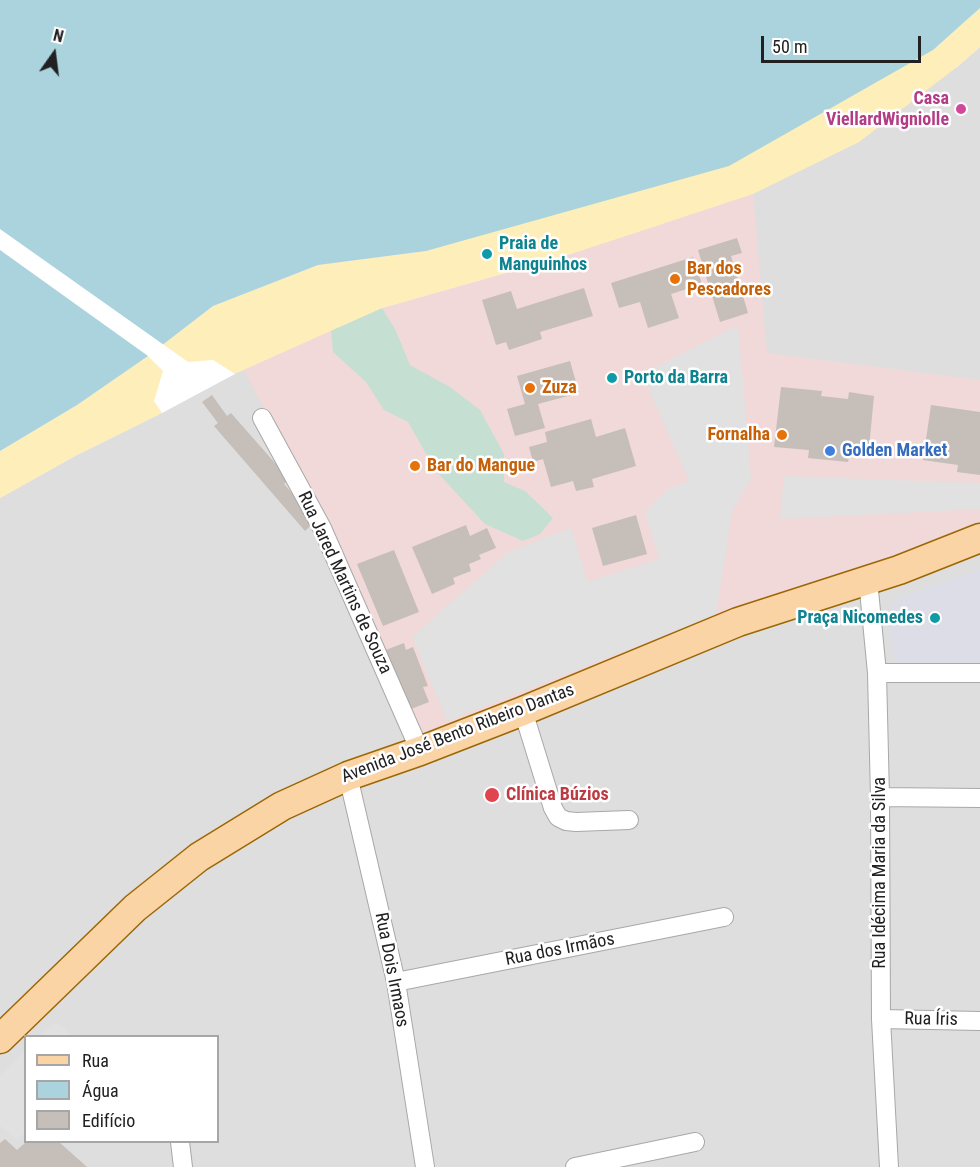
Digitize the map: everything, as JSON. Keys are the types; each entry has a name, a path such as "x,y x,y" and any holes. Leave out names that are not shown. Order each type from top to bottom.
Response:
{"main road":[{"name":"Avenida José Bento Ribeiro Dantas","path":"0,1039 135,908 199,857 282,806 348,776 523,711 738,622 899,570 980,538"}],"street":[{"name":"Rua Jared Martins de Souza","path":"262,418 322,528 420,751"},
{"name":"Rua Idécima Maria da Silva","path":"868,580 877,673 881,1019 889,1167"},
{"path":"877,673 980,673"},
{"path":"523,711 553,808 558,817 576,822 629,820"},
{"name":"Rua Dois Irmaos","path":"348,776 396,982 425,1167"},
{"path":"880,797 980,798"},
{"name":"Rua dos Irmãos","path":"396,982 724,916"},
{"name":"Rua Íris","path":"881,1019 980,1021"},
{"path":"576,1167 695,1142"},
{"path":"180,1143 183,1167"}],"shaded area":[{"path":"980,47 980,1167 0,1167 0,498 75,456 162,413 212,384 331,330 659,225 957,67"},
{"path":"753,194 767,353 980,380 980,522 421,740 327,530 244,370 382,308 562,257"},
{"path":"738,325 751,479 732,512 716,615 447,721 412,637 508,552 571,528 588,582 659,559 645,512 668,489 689,481 642,374"},
{"path":"784,476 980,483 980,509 780,519"},
{"name":"Praça Nicomedes","path":"980,569 980,666 897,664 889,634 893,601"},
{"path":"56,1022 73,1035 41,1035"},
{"path":"24,1052 24,1133 17,1140 0,1126 0,1075"}],"green space":[{"path":"382,308 395,329 410,365 450,387 480,410 504,454 504,482 525,491 553,518 540,534 523,541 485,524 436,471 408,422 384,410 366,382 333,352 331,330"}],"sand":[{"name":"Praia de Manguinhos","path":"980,8 980,47 859,142 753,194 562,257 382,308 212,384 162,413 75,456 0,498 0,451 77,405 148,356 213,306 318,265 426,251 933,50"}],"water":[{"path":"0,0 980,0 980,8 933,50 729,166 426,251 318,265 213,306 148,356 77,405 0,451"}],"pier":[{"path":"0,229 188,362 213,360 235,374 162,413 154,401 163,371 148,356 0,250"}],"building":[{"path":"737,238 742,253 731,256 748,313 720,322 698,250"},
{"path":"693,257 702,284 671,294 679,318 648,328 640,302 619,308 611,283"},
{"path":"584,288 593,316 540,332 542,339 509,350 506,342 496,345 482,300 511,291 517,309"},
{"path":"570,361 579,393 538,404 545,428 515,436 507,409 525,404 517,376"},
{"path":"781,387 822,391 821,396 848,399 849,392 874,396 868,458 849,457 848,462 808,458 809,450 774,447"},
{"path":"212,395 227,416 231,413 289,479 284,484 316,521 305,531 214,426 218,423 202,402"},
{"path":"931,405 980,412 980,475 957,472 958,465 923,460"},
{"path":"591,419 596,437 625,428 636,466 592,479 594,487 576,491 573,481 551,487 543,459 533,462 529,447 547,442 545,432"},
{"path":"636,515 647,554 603,566 592,528"},
{"path":"466,525 470,536 487,528 496,548 479,555 481,559 469,564 471,571 453,578 455,584 432,594 412,547"},
{"path":"394,550 419,612 383,626 357,564"},
{"path":"404,643 406,650 413,647 428,686 423,687 429,702 406,711 383,651"},
{"path":"5,1139 17,1150 25,1143 60,1143 87,1167 0,1167 0,1143"}],"place":[{"name":"Casa ViellardWigniolle","path":"961,109"},
{"name":"Praia de Manguinhos","path":"487,254"},
{"name":"Bar dos Pescadores","path":"675,279"},
{"name":"Porto da Barra","path":"612,378"},
{"name":"Zuza","path":"530,388"},
{"name":"Fornalha","path":"782,435"},
{"name":"Golden Market","path":"830,451"},
{"name":"Bar do Mangue","path":"415,466"},
{"name":"Praça Nicomedes","path":"935,618"},
{"name":"Clínica Búzios","path":"492,795"}]}
